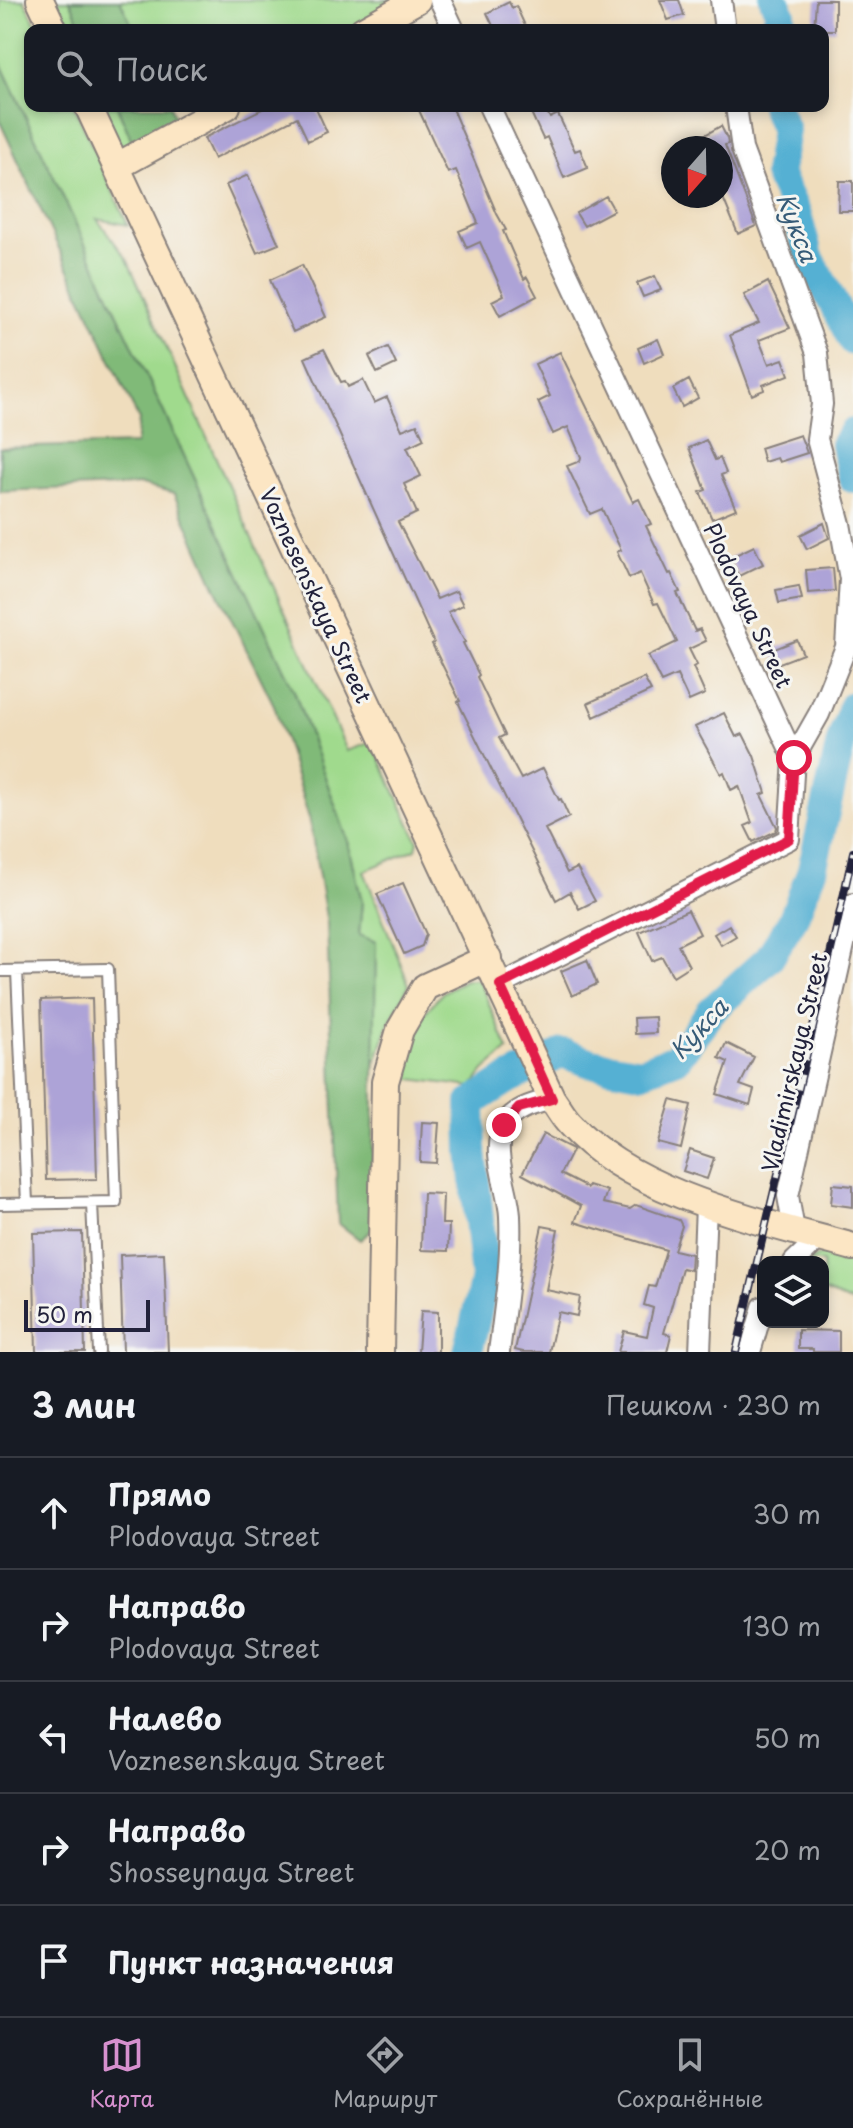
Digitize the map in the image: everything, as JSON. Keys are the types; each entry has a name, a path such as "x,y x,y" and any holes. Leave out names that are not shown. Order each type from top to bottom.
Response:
{"street":[{"path":"40,0 51,24"},
{"path":"374,24 417,0"},
{"path":"440,0 451,24"},
{"path":"721,0 724,24"},
{"name":"Voznesenskaya Street","path":"91,112 522,1035 549,1092 570,1124 615,1162 706,1206 853,1247"},
{"path":"116,167 216,112"},
{"name":"Plodovaya Street","path":"492,112 794,758 789,839 500,985"},
{"path":"737,112 742,149 817,353 822,404 817,439 840,524 850,579 846,647 819,714 794,758"},
{"name":"Vladimirskaya Street","path":"806,1234 788,1196 853,904"},
{"path":"380,1352 385,1082 400,1030 425,987 488,958"},
{"path":"499,1352 507,1293 510,1215 499,1144 504,1125 519,1108 549,1092"},
{"path":"700,1352 706,1206"},
{"path":"797,1256 806,1234"},
{"path":"750,1352 757,1328"}],"lane":[{"path":"0,971 108,969 116,1202 0,1204"},
{"path":"17,971 27,1203"},
{"path":"92,1204 99,1352"}],"green space":[{"path":"0,0 24,0 36,24 24,24 24,112 77,112 128,225 97,219 127,259 347,751 372,742 418,841 416,849 364,871 409,985 389,1023 373,1071 376,942 359,936 362,902 348,841 294,691 0,62"},
{"path":"55,0 70,0 80,24 66,24"},
{"path":"70,0 120,0 131,24 80,24"},
{"path":"120,0 407,0 361,24 131,24"},
{"path":"0,62 294,691 348,841 362,902 359,935 376,942 372,1230 360,1240 338,1223 327,923 309,818 274,705 174,494 142,485 0,491 0,448 136,444 139,420 0,122"},
{"path":"106,112 120,112 135,148 123,151"},
{"path":"120,112 173,112 178,124 135,148"},
{"path":"465,980 479,980 508,1050 484,1071 472,1087 395,1077 412,1027 443,992"},
{"path":"825,1253 853,1260 853,1303 829,1293 829,1256 818,1256"}],"building":[{"path":"660,0 679,0 684,15 668,20"},
{"path":"816,0 835,0 835,30 829,30 829,24 814,24"},
{"path":"509,2 512,8 516,6 524,24 492,24 487,13"},
{"path":"256,112 318,112 327,132 308,141 297,117 214,159 204,138"},
{"path":"420,112 454,112 506,230 503,231 524,279 527,277 537,296 500,316 492,301 504,295 480,242 467,248 459,231 478,223 456,170 448,173"},
{"path":"531,112 547,112 550,118 558,114 575,151 580,149 588,168 564,178 547,137 543,139"},
{"path":"721,126 726,136 703,136"},
{"path":"733,166 756,226 738,234 727,208 733,208"},
{"path":"248,175 279,244 257,253 226,185"},
{"path":"839,181 853,181 853,211 838,211"},
{"path":"606,196 614,210 584,226 576,213"},
{"path":"302,265 326,317 293,332 270,280"},
{"path":"655,276 661,290 643,297 637,283"},
{"path":"768,282 790,328 759,340 769,364 783,359 789,375 763,385 764,390 752,395 730,335 759,323 744,295"},
{"path":"658,339 664,354 644,363 638,348"},
{"path":"388,347 396,364 377,373 369,356"},
{"path":"324,349 341,382 345,381 348,387 363,380 374,403 387,397 402,430 417,424 424,439 407,447 421,476 404,484 417,513 398,522 437,599 456,591 463,605 448,612 465,642 479,675 477,677 505,735 499,738 521,779 543,768 561,799 569,817 545,829 567,873 577,868 595,901 579,909 570,892 556,900 458,702 305,358"},
{"path":"560,352 633,502 639,499 651,524 646,526 680,592 677,593 695,631 700,629 706,641 689,649 705,694 689,701 677,675 661,682 648,656 677,642 658,603 654,604 640,573 629,578 617,552 621,550 602,509 590,514 567,466 580,461 581,457 568,427 553,434 538,402 550,396 535,364"},
{"path":"689,380 698,398 682,407 673,389"},
{"path":"800,435 807,453 779,462 777,458 764,462 760,448"},
{"path":"706,440 715,460 720,458 726,473 721,475 736,509 712,519 700,492 706,490 689,448"},
{"path":"824,523 829,538 807,549 800,535"},
{"path":"754,546 763,564 739,576 729,558"},
{"path":"833,568 835,591 808,593 806,570"},
{"path":"799,586 802,599 779,603 776,590"},
{"path":"797,640 803,654 777,664 772,650"},
{"path":"644,678 651,691 594,717 588,703"},
{"path":"724,713 736,737 743,734 754,756 766,793 761,795 777,827 776,831 753,842 745,826 752,823 739,786 731,790 724,772 721,774 695,727"},
{"path":"403,883 426,934 422,946 404,954 377,894"},
{"path":"688,910 700,934 678,945 689,966 673,976 662,957 652,961 639,932"},
{"path":"729,925 736,936 721,945 714,934"},
{"path":"587,960 597,984 572,996 561,971"},
{"path":"92,998 97,1179 46,1180 41,1000"},
{"path":"655,1017 656,1033 635,1034 634,1018"},
{"path":"726,1043 754,1057 740,1085 754,1090 750,1105 717,1094 728,1062 719,1058"},
{"path":"671,1100 691,1105 681,1149 658,1143"},
{"path":"422,1122 439,1123 436,1163 420,1162"},
{"path":"543,1134 573,1149 560,1174 587,1188 588,1185 607,1191 603,1203 630,1209 636,1205 679,1220 682,1226 674,1250 691,1254 690,1270 682,1268 664,1333 671,1335 667,1352 618,1352 624,1331 647,1336 653,1308 644,1305 649,1286 655,1287 666,1250 575,1222 581,1206 522,1174"},
{"path":"690,1150 714,1158 707,1179 683,1171"},
{"path":"833,1184 853,1186 853,1207 831,1204"},
{"path":"423,1193 443,1194 442,1224 449,1224 448,1251 421,1250"},
{"path":"542,1226 558,1229 546,1290 580,1297 577,1316 558,1312 549,1352 523,1352 515,1350"},
{"path":"82,1232 85,1352 36,1352 33,1233"},
{"path":"164,1253 168,1352 123,1352 120,1255"},
{"path":"421,1311 438,1312 438,1352 418,1352"},
{"path":"798,1330 839,1331 839,1352 798,1349"}],"waterway":[{"name":"Кукса","path":"774,0 781,14 776,24"},
{"name":"Кукса","path":"778,112 785,130 778,174 797,215 808,255 853,341"},
{"name":"Кукса","path":"853,433 845,445 853,478"},
{"name":"Кукса","path":"468,1352 485,1278 472,1151 471,1103 505,1081 563,1053 591,1063 640,1072 677,1058 711,1011 769,958 793,919 812,870 841,742 853,706"}],"railway":[{"path":"736,1352 853,852"}],"route":[{"path":"504,1125 519,1108 552,1099 500,985 789,839 794,758"}]}
